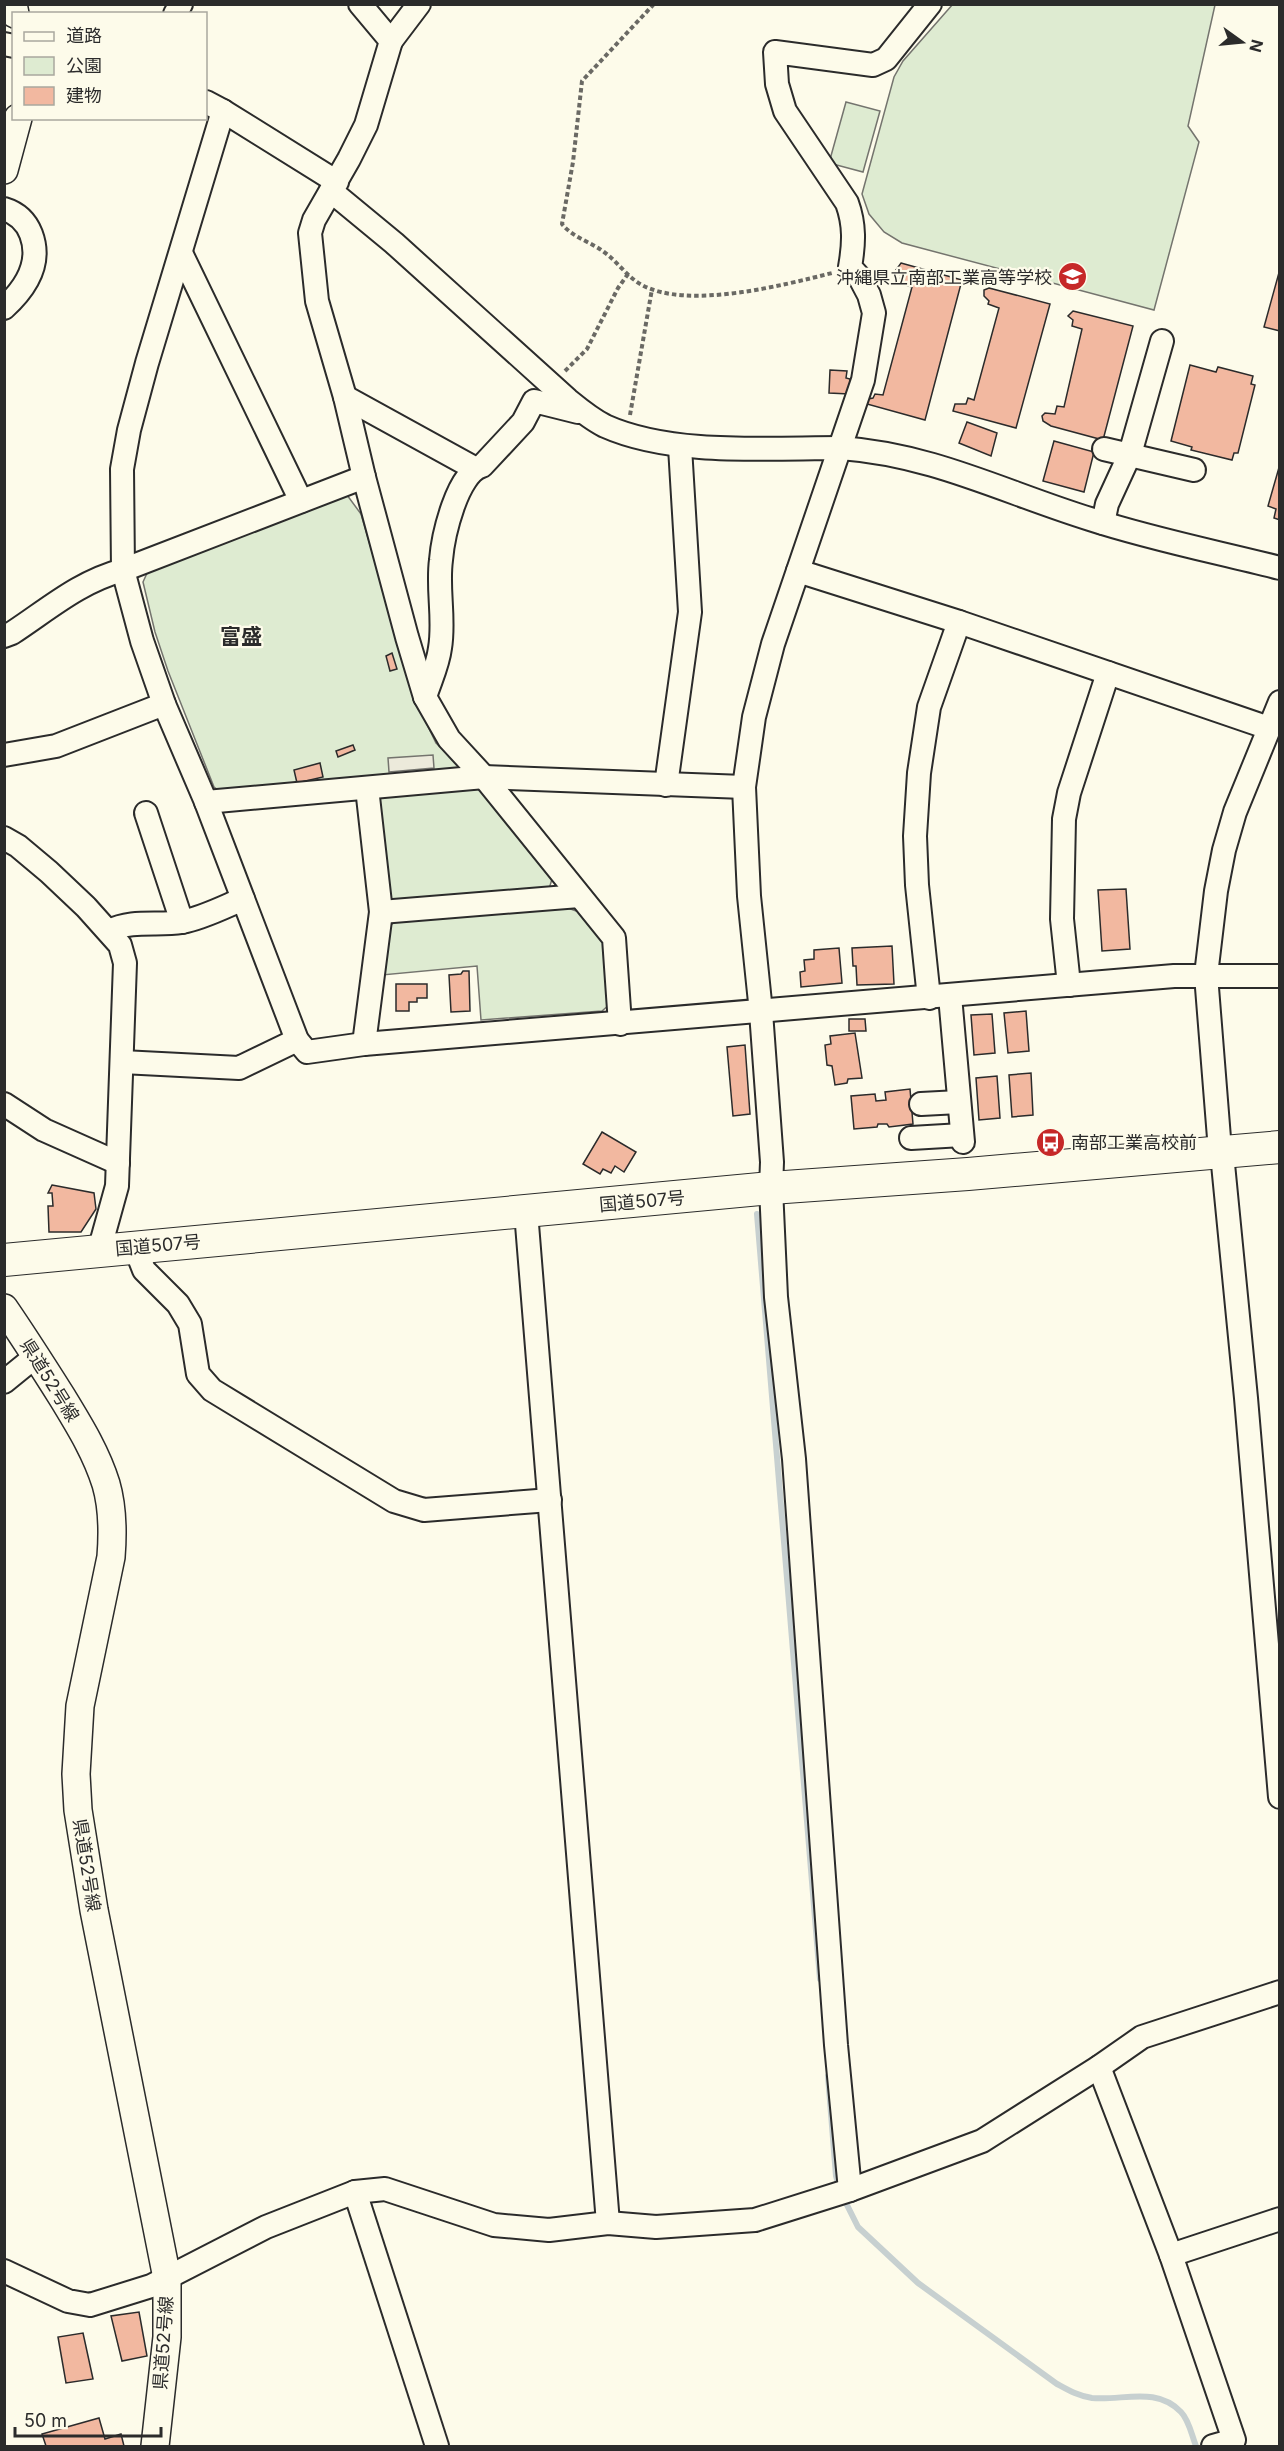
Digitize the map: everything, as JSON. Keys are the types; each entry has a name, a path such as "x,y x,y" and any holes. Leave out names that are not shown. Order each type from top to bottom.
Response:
{"highway":[{"name":"国道507号","path":"4,1260 771,1188 1280,1147"}],"main road":[{"path":"4,170 17,120"},
{"name":"県道52号線","path":"4,1308 36,1356 96,1457 106,1485 111,1509 113,1534 109,1569 80,1706 76,1763 78,1810 94,1910 167,2278 167,2337 155,2446"}],"street":[{"path":"360,4 391,41"},
{"path":"419,4 391,41 366,125 314,220 310,233 317,301 425,697 449,739 484,777 614,938 620,1024"},
{"path":"849,2190 836,2046 794,1459 776,1297 772,1162 761,1012 749,896 744,786 754,717 773,645 863,380 874,313 869,295 860,278 850,267 854,245 853,219 847,203 785,111 777,84 775,52 873,65 886,59 930,4"},
{"path":"1280,568 1103,523 924,461 864,449 680,447 626,434 605,425 585,414 548,382 334,186 214,107 181,253 147,363 129,429 122,469 123,570 142,641 164,704 206,802 297,1040 307,1052 364,1044 940,997 1069,984 1206,975 1280,976"},
{"path":"4,209 15,213 28,226 36,256 24,287 4,308"},
{"path":"181,253 301,501"},
{"path":"1103,523 1107,504 1131,454 1162,341"},
{"path":"345,397 474,468"},
{"path":"425,697 440,650 443,627 440,561 445,537 462,485 474,468 482,466 517,429 534,401 585,414"},
{"path":"666,785 690,612 680,447"},
{"path":"1104,449 1194,470"},
{"path":"4,636 98,577 123,570 364,477"},
{"path":"798,571 959,622 1269,728"},
{"path":"910,1138 962,1138 959,1102 917,885 915,837 919,772 929,707 959,622"},
{"path":"1069,984 1062,919 1064,819 1069,793 1107,673"},
{"path":"1280,702 1235,812 1224,850 1216,891 1206,975 1206,1000 1245,1386 1280,1797"},
{"path":"4,755 57,746 164,704"},
{"path":"206,802 484,777 744,786"},
{"path":"364,1044 381,912 367,788"},
{"path":"146,813 182,922"},
{"path":"5,839 18,846 49,872 110,931 120,945 125,963 115,1200 99,1251"},
{"path":"381,912 579,896"},
{"path":"110,931 120,925 182,922 243,899"},
{"path":"122,1062 240,1068 297,1040"},
{"path":"921,1104 959,1102"},
{"path":"4,1104 44,1130 118,1162"},
{"path":"526,1212 608,2223"},
{"path":"135,1247 144,1270 178,1304 190,1324 198,1374 212,1390 394,1502 424,1510 550,1500"},
{"path":"4,1382 36,1356"},
{"path":"4,2271 68,2301 90,2305 118,2298 167,2278 266,2227 355,2192 385,2189 494,2225 549,2230 608,2223 656,2227 755,2220 849,2190 982,2141 1142,2037 1280,1992"},
{"path":"1099,2067 1171,2255 1234,2440 1213,2446"},
{"path":"355,2192 437,2446"},
{"path":"1171,2255 1280,2219"}],"path":[{"path":"654,4 582,81 573,162 562,224 567,230 604,252 628,274 652,289 686,295 718,295 746,291 850,267"},
{"path":"548,382 564,371 587,349 618,288 628,274"},
{"path":"626,434 652,289"}],"green space":[{"path":"953,4 1215,5 1188,126 1199,142 1154,310 902,243 884,232 869,214 862,194 894,77 903,61"},
{"path":"846,102 880,111 863,172 829,163"},
{"path":"347,495 361,514 415,699 436,743 466,770 222,793 214,787 168,671 155,632 143,582 148,571"},
{"path":"470,786 482,789 553,876 548,892 392,904 386,900 376,801 381,794"},
{"path":"562,906 582,913 603,939 610,1004 602,1011 481,1020 477,966 382,975 389,927 396,920"}],"shaded area":[{"path":"433,755 434,768 389,772 388,758"}],"building":[{"path":"901,263 962,280 925,420 867,404 868,399 873,398 875,394 883,395 912,287 899,283 901,276 896,270"},
{"path":"1280,269 1280,331 1264,327"},
{"path":"989,288 1050,304 1016,428 953,411 955,404 966,404 968,398 974,400 999,308 988,304 989,301 984,296 984,290"},
{"path":"1073,311 1133,326 1103,440 1051,426 1043,421 1042,416 1045,413 1055,414 1057,406 1064,407 1082,329 1072,326 1073,320 1068,316"},
{"path":"1190,365 1216,372 1218,367 1253,376 1251,384 1255,385 1238,453 1234,453 1232,460 1191,450 1192,447 1171,441"},
{"path":"830,370 847,371 846,378 850,379 849,394 829,393"},
{"path":"967,422 997,433 991,456 959,443"},
{"path":"1054,441 1094,452 1084,492 1043,481"},
{"path":"1280,464 1280,520 1274,518 1276,509 1268,506"},
{"path":"392,653 397,669 390,671 386,656"},
{"path":"353,745 355,750 338,757 336,751"},
{"path":"320,763 323,777 297,783 294,770"},
{"path":"1126,889 1130,949 1102,951 1098,890"},
{"path":"892,946 894,984 857,985 852,948"},
{"path":"839,948 842,983 801,987 800,972 805,971 804,960 814,959 814,950"},
{"path":"463,971 469,971 470,1011 451,1012 449,975 461,974"},
{"path":"396,984 427,984 427,998 417,998 417,1002 409,1002 409,1011 396,1011"},
{"path":"1026,1011 1029,1051 1008,1053 1004,1013"},
{"path":"992,1014 995,1053 974,1055 971,1015"},
{"path":"849,1019 865,1019 866,1031 849,1031"},
{"path":"855,1033 862,1078 848,1079 847,1083 835,1085 832,1066 827,1065 825,1045 831,1044 830,1036"},
{"path":"745,1045 750,1114 733,1116 727,1047"},
{"path":"1031,1073 1033,1115 1012,1117 1009,1075"},
{"path":"997,1076 1000,1118 979,1120 976,1078"},
{"path":"910,1089 913,1124 889,1127 887,1124 878,1124 877,1127 854,1129 851,1096 875,1094 876,1101 886,1100 885,1092"},
{"path":"602,1132 636,1152 624,1172 615,1166 611,1173 603,1169 600,1174 583,1164"},
{"path":"52,1185 94,1193 96,1209 81,1232 49,1232 48,1206 53,1206 52,1193 48,1193"},
{"path":"139,2312 147,2356 122,2361 111,2316"},
{"path":"83,2333 93,2379 66,2383 58,2337"},
{"path":"99,2418 105,2439 121,2434 124,2446 46,2446 42,2434"}],"waterway":[{"path":"757,1214 820,1979"},
{"path":"828,2076 836,2176 839,2187"},
{"path":"843,2197 858,2227 918,2283 1057,2384 1092,2398 1139,2396 1161,2399 1184,2415 1196,2446"}],"place":[{"name":"沖縄県立南部工業高等学校","path":"1073,277"},
{"name":"南部工業高校前","path":"1050,1142"}],"district":[{"name":"富盛","path":"241,636"}]}
